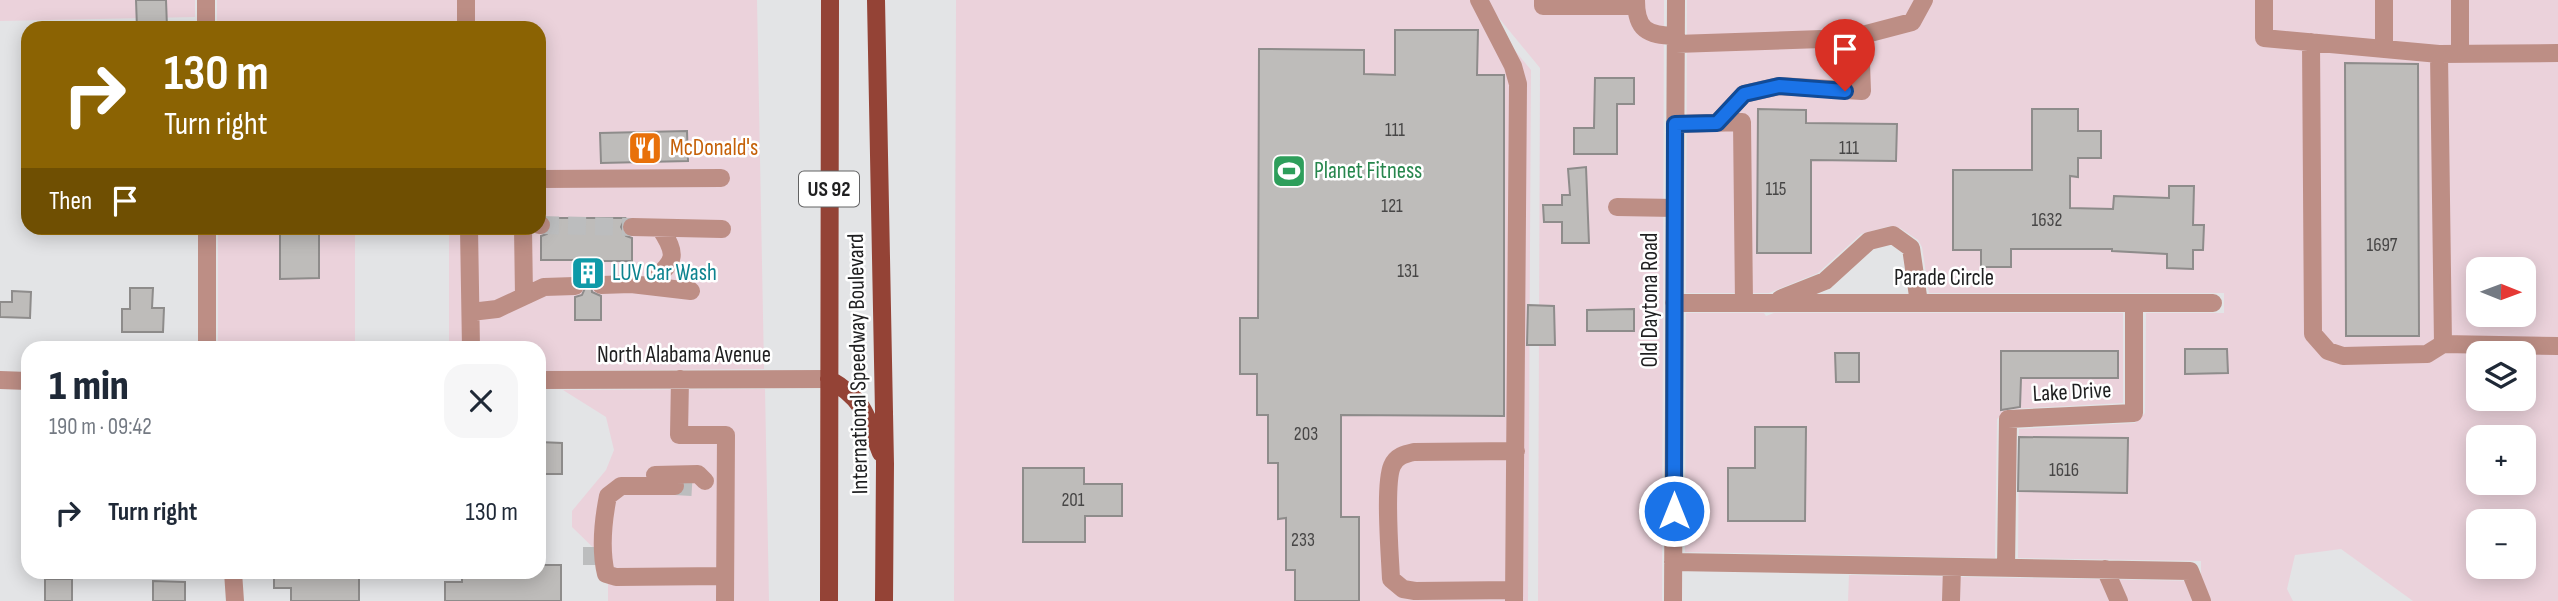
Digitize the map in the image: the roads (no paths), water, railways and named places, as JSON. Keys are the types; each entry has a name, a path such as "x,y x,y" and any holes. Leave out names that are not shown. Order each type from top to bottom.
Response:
{"main road":[{"name":"International Speedway Boulevard","path":"829,601 830,0"},
{"name":"International Speedway Boulevard","path":"876,0 885,464 884,601"},
{"path":"829,379 849,390 866,414 885,464"}],"street":[{"path":"206,0 206,21"},
{"path":"466,0 466,21"},
{"path":"1479,0 1513,66 1518,84 1516,451 1514,596 1415,591 1396,584 1391,579 1389,486 1392,466 1401,455 1414,452 1516,451"},
{"path":"1543,0 1543,6 1636,3 1636,18 1644,29 1676,40 1851,38 1912,22 1924,0"},
{"name":"Old Daytona Road","path":"1673,601 1676,0"},
{"path":"2264,0 2264,38 2439,54 2558,53"},
{"path":"2384,0 2385,49"},
{"path":"2460,54 2460,7 2476,0"},
{"path":"1717,123 1744,94 1779,86 1862,91 1860,36"},
{"path":"2311,43 2313,334 2328,351 2343,356 2427,354 2443,344 2558,345"},
{"path":"2439,54 2443,344"},
{"path":"1675,124 1742,122 1744,303"},
{"path":"546,179 721,178"},
{"path":"1616,206 1675,208"},
{"path":"632,227 722,229"},
{"path":"648,286 671,261 673,247 660,228"},
{"path":"207,235 207,341"},
{"path":"469,235 471,341"},
{"path":"524,296 533,235"},
{"path":"1772,303 1825,281 1869,241 1893,236 1911,248 1919,303"},
{"path":"601,285 648,286 691,291"},
{"path":"471,312 497,309 544,286 575,286"},
{"name":"Parade Circle","path":"1674,303 2213,303"},
{"name":"Lake Drive","path":"2006,568 2008,419 2134,413 2134,303"},
{"path":"680,379 679,435 726,435 725,601"},
{"name":"North Alabama Avenue","path":"546,380 829,379"},
{"path":"0,380 21,381"},
{"path":"592,546 593,503 600,489 609,480 622,476 698,474 691,484"},
{"path":"725,481 621,486 608,496 603,521 604,565 599,570 616,577 725,576"},
{"path":"1673,562 2190,571 2202,601"},
{"path":"1951,601 1952,567"},
{"path":"2105,569 2119,601"},
{"path":"233,579 234,601"}],"tunnel":[{"path":"546,225 632,227"},
{"path":"675,486 692,487"},
{"path":"592,546 592,565"}],"place":[{"name":"McDonald's","path":"645,148"},
{"name":"Planet Fitness","path":"1289,171"},
{"name":"LUV Car Wash","path":"588,273"}]}
